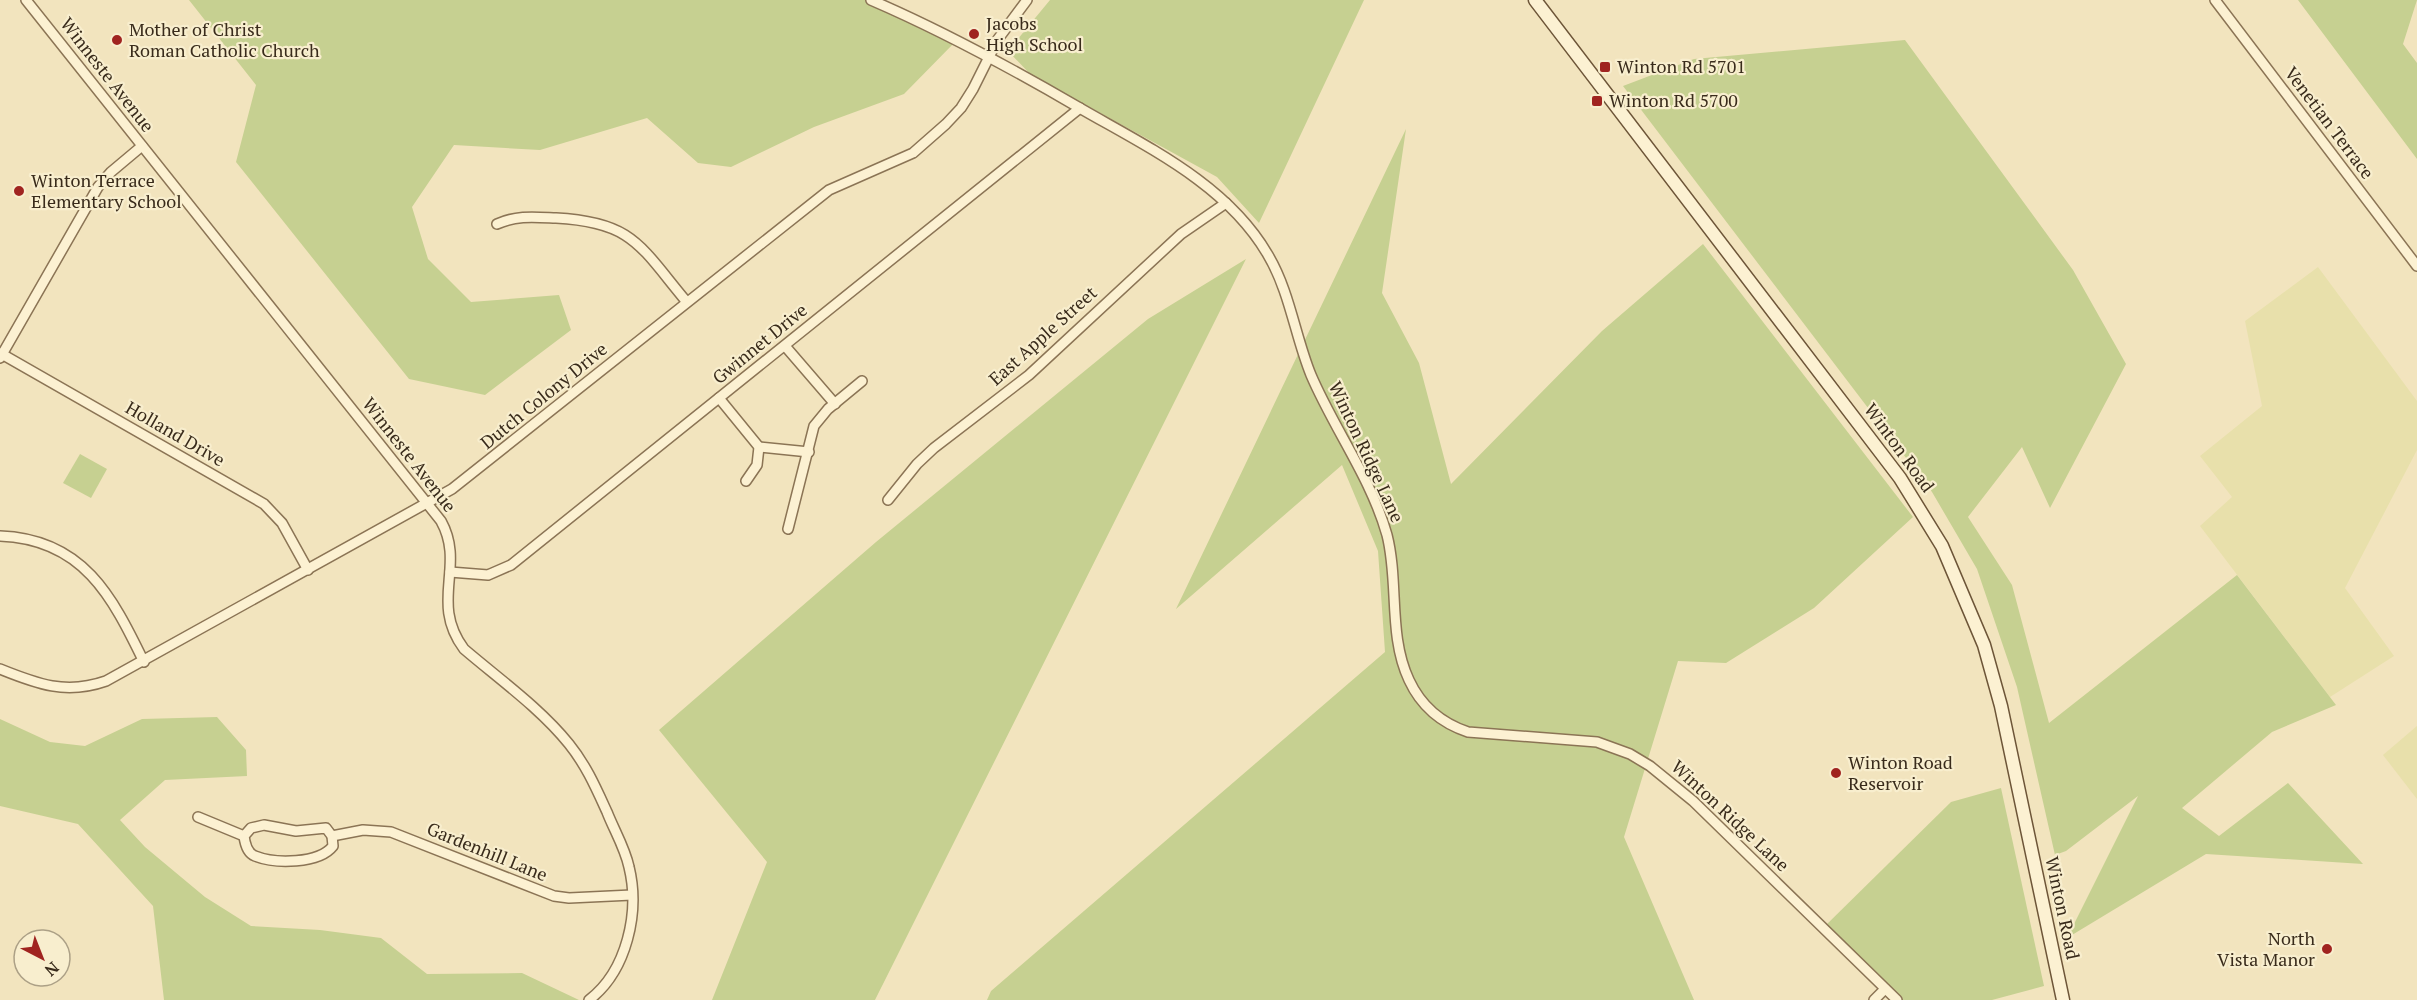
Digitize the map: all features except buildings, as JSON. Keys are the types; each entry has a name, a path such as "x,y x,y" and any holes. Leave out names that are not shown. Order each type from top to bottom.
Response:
{"main road":[{"name":"Winton Road","path":"1535,0 1900,478 1942,546 1972,612 1996,684 2063,1000"}],"street":[{"name":"Winneste Avenue","path":"26,0 441,521 448,538 450,572 447,612 456,638 464,649 552,725 582,760 626,856 633,895 625,947 611,975 589,1000"},
{"name":"Winton Ridge Lane","path":"871,0 938,29 1136,137 1226,203 1269,256 1287,299 1310,373 1379,513 1392,557 1402,662 1408,679 1422,702 1442,721 1468,732 1597,742 1622,750 1650,766 1693,801 1897,1000"},
{"name":"Dutch Colony Drive","path":"0,669 38,685 72,689 106,681 144,662 452,489 544,418 686,301 829,190 913,153 930,140 961,108 998,39 1027,0"},
{"name":"Venetian Terrace","path":"2215,0 2417,266"},
{"name":"Gwinnet Drive","path":"450,572 480,575 504,569 1080,108"},
{"path":"1,355 98,187 111,172 142,146"},
{"name":"East Apple Street","path":"888,500 917,464 934,448 1029,375 1181,234 1226,203"},
{"path":"497,224 515,216 585,219 610,226 638,244 686,301"},
{"path":"785,346 835,404"},
{"name":"Holland Drive","path":"1,355 264,504 282,523 308,570"},
{"path":"788,529 814,426 821,415 862,381"},
{"path":"719,398 759,447 809,452"},
{"path":"746,480 757,465 759,447"},
{"path":"0,536 16,537 50,546 91,573 110,596 144,662"},
{"path":"198,818 244,836 249,851 255,856 292,861 319,857 328,852 333,846 332,836"},
{"name":"Gardenhill Lane","path":"244,836 251,828 264,825 296,831 326,828 332,836 363,830 391,832 537,892 569,898 633,895"},
{"path":"1874,1000 1885,989"}],"shaded area":[{"path":"2318,267 2417,401 2417,450 2345,588 2394,656 2330,697 2200,526 2232,497 2200,456 2262,406 2245,321"},
{"path":"2417,726 2417,799 2383,755"}],"green space":[{"path":"189,0 871,0 957,40 904,94 814,127 731,167 698,163 647,118 540,150 454,145 412,207 428,259 471,302 559,295 571,330 485,395 409,379 236,162 256,85"},
{"path":"1050,0 1364,0 1259,223 1217,177 1031,75 1008,51"},
{"path":"2298,0 2417,0 2403,44 2417,63 2417,159"},
{"path":"1905,40 2073,270 2126,364 2050,508 2022,447 1968,517 2012,585 2049,723 2237,575 2336,705 2272,732 2182,808 2219,836 2288,783 2363,864 2206,854 2067,938 2138,796 2066,851 2055,855 2017,687 1977,569 1932,492 1623,86 1694,59"},
{"path":"1406,129 1382,293 1419,363 1451,484 1602,331 1703,244 1913,517 1814,608 1726,663 1678,661 1624,837 1694,1000 987,1000 991,991 1385,652 1378,551 1342,465 1176,609"},
{"path":"1246,259 875,1000 712,1000 767,862 659,730 876,542 1148,319"},
{"path":"80,454 107,469 91,498 63,483"},
{"path":"217,717 246,750 247,776 165,780 120,820 145,847 205,897 251,926 320,930 381,938 427,974 522,973 579,1000 164,1000 153,906 78,824 0,806 0,719 50,742 85,746 142,719"},
{"path":"2001,788 2044,986 1992,1000 1897,1000 1823,928 1951,802"}],"place":[{"name":"Jacobs High School","path":"974,34"},
{"name":"Mother of Christ Roman Catholic Church","path":"117,40"},
{"name":"Winton Rd 5701","path":"1605,67"},
{"name":"Winton Rd 5700","path":"1597,101"},
{"name":"Winton Terrace Elementary School","path":"19,191"},
{"name":"Winton Road Reservoir","path":"1836,773"},
{"name":"North Vista Manor","path":"2327,949"}]}
